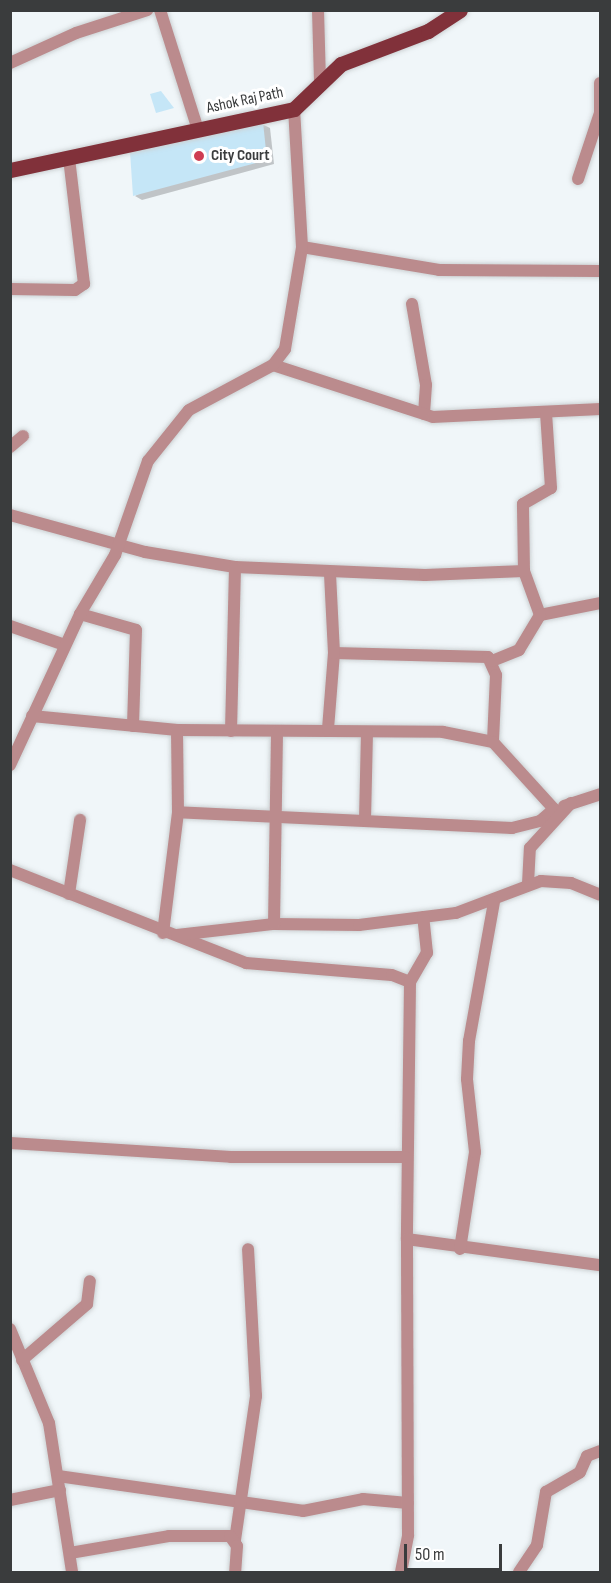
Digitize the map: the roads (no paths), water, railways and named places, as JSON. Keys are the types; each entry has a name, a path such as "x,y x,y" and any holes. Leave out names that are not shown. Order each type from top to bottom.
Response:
{"main road":[{"name":"Ashok Raj Path","path":"10,170 294,109 341,64 428,32 460,10"}],"street":[{"path":"160,10 198,130"},
{"path":"318,10 320,83"},
{"path":"10,63 142,11"},
{"path":"578,179 600,113 600,83"},
{"path":"10,765 65,645 118,541 148,461 175,425 209,395 273,365 291,329 302,247 294,109"},
{"path":"10,288 75,290 84,284 69,158"},
{"path":"302,247 439,270 516,266 600,271"},
{"path":"412,304 426,384 424,414"},
{"path":"273,365 424,414 451,418 600,409"},
{"path":"540,615 524,571 523,504 551,488 546,413"},
{"path":"10,447 23,436"},
{"path":"10,516 118,541 154,555 235,567 330,573 524,571"},
{"path":"231,731 235,567"},
{"path":"328,729 334,653 330,573"},
{"path":"492,662 519,650 540,615 600,603"},
{"path":"80,614 136,630 133,726"},
{"path":"10,626 65,645"},
{"path":"334,653 482,655 492,662"},
{"path":"492,662 493,742"},
{"path":"32,716 177,730 328,729 366,732 443,732 493,742 554,809"},
{"path":"163,933 178,812 177,730"},
{"path":"274,924 273,818 277,731"},
{"path":"364,820 366,732"},
{"path":"178,812 512,828 540,821 554,809 600,794"},
{"path":"528,884 530,848 571,803"},
{"path":"69,894 80,820"},
{"path":"10,870 163,933 177,935 246,963 392,975 410,982"},
{"path":"177,935 274,924 359,925 423,917 494,902 528,884 556,881 600,895"},
{"path":"460,1249 475,1152 467,1079 469,1041 494,902"},
{"path":"401,1572 408,1503 405,1157 410,982 427,953 423,917"},
{"path":"10,1143 231,1157 405,1157"},
{"path":"407,1239 460,1249 600,1265"},
{"path":"235,1572 235,1540 256,1396 248,1250"},
{"path":"22,1360 87,1304 90,1281"},
{"path":"10,1329 49,1423 72,1572"},
{"path":"519,1572 537,1545 546,1492 580,1472 587,1456 600,1451"},
{"path":"58,1476 303,1511 363,1499 408,1503"},
{"path":"10,1500 60,1490"},
{"path":"70,1553 169,1536 235,1540"}],"place":[{"name":"City Court","path":"199,156"}]}
